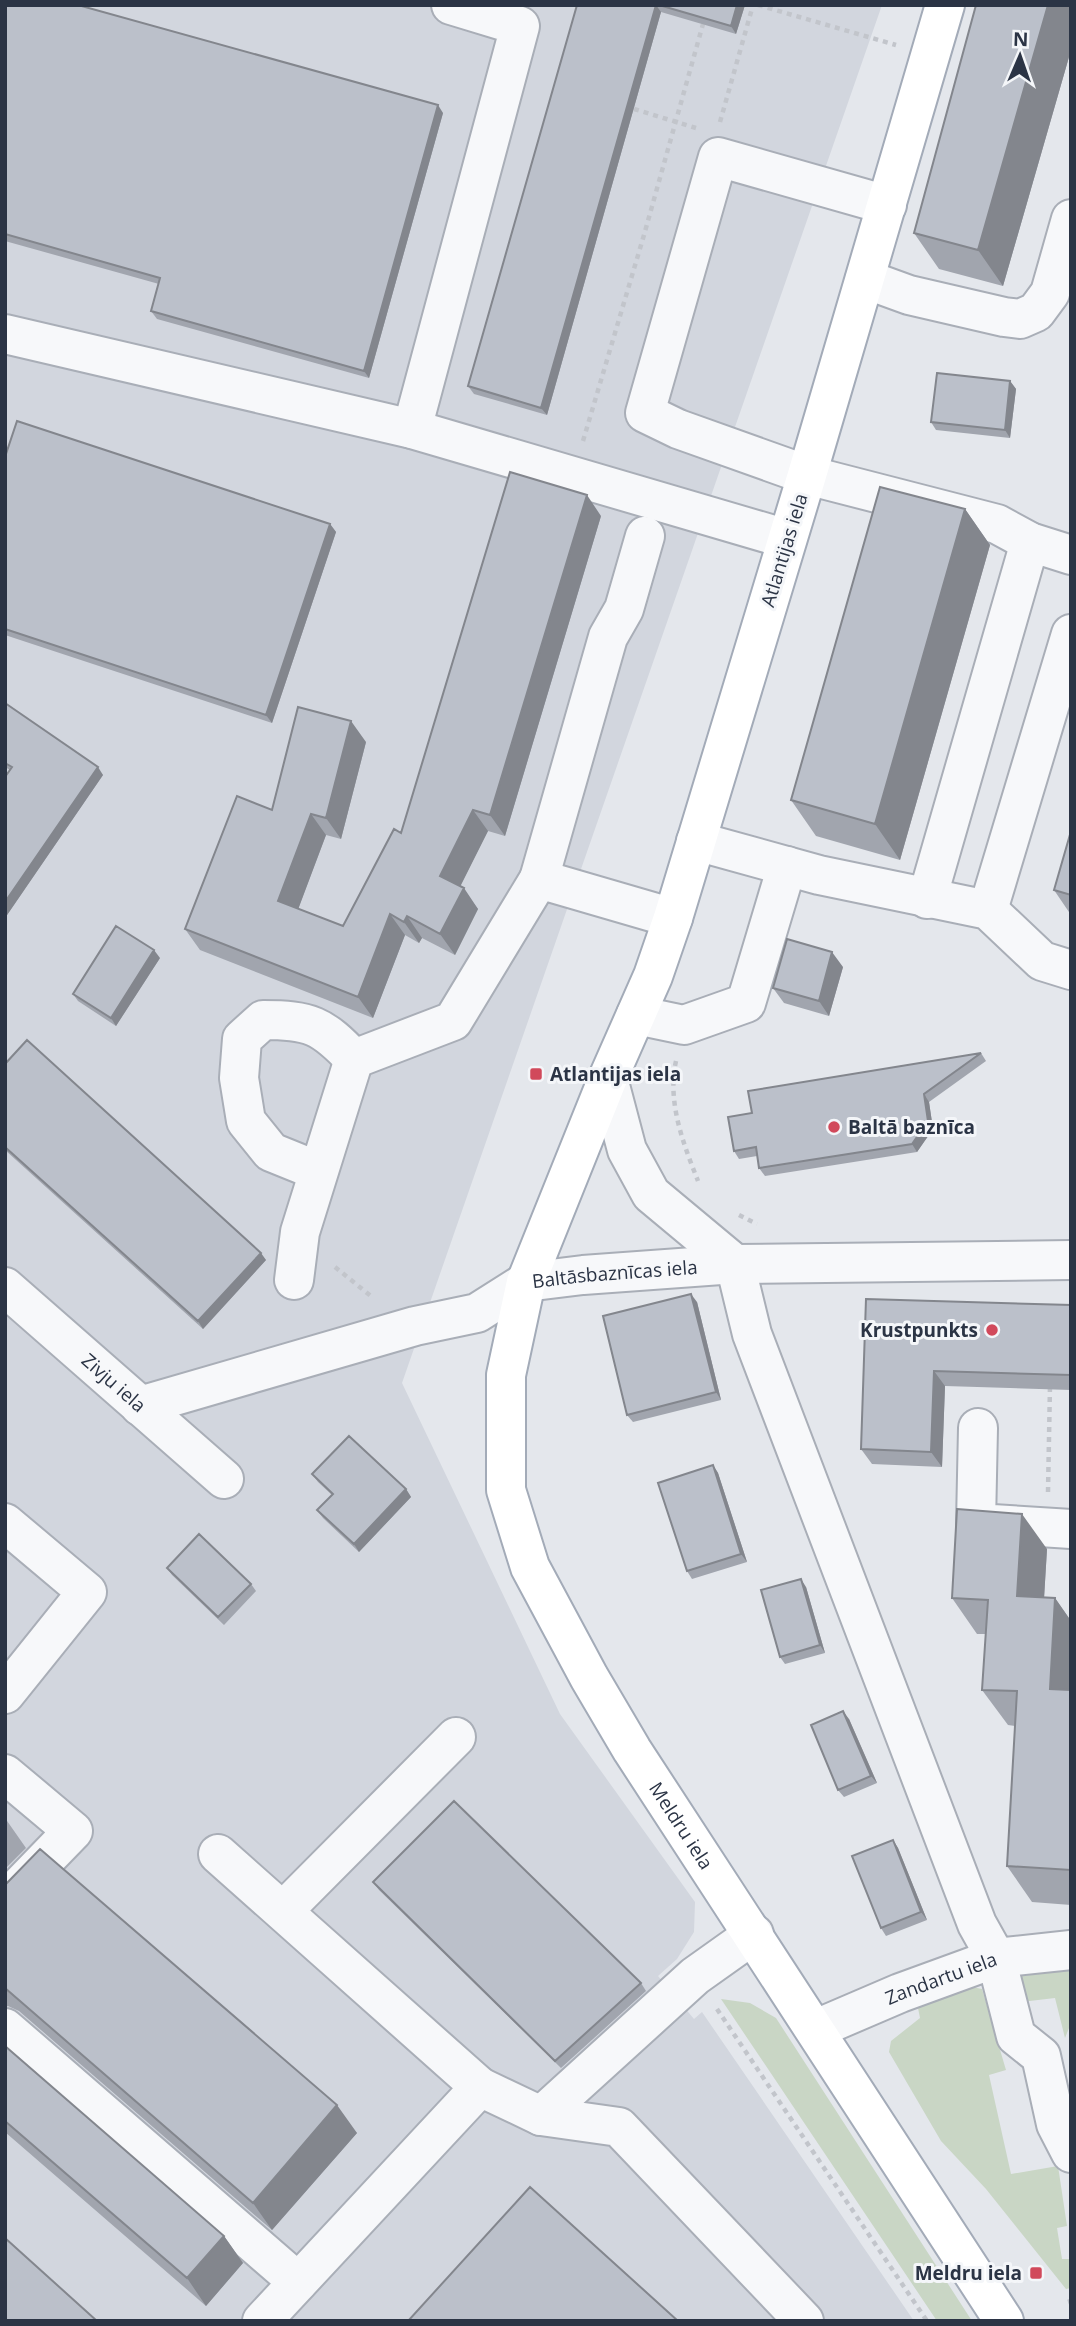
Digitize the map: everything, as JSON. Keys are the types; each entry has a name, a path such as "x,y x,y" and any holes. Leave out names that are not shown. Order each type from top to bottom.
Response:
{"main road":[{"name":"Atlantijas iela","path":"526,1282 608,1078 653,976 673,918 945,5"},
{"name":"Meldru iela","path":"526,1282 506,1375 506,1490 530,1567 632,1750 1004,2321"}],"street":[{"path":"412,429 520,26 450,5"},
{"path":"887,205 718,157 645,413 678,429 807,475 997,524 1030,542 1071,555"},
{"path":"865,279 909,295 1020,319 1036,312 1050,293 1071,219"},
{"path":"5,334 412,429 787,539"},
{"path":"354,1059 453,1021 539,878 608,637 624,609 645,536"},
{"path":"927,899 1030,542"},
{"path":"988,910 1071,634"},
{"path":"696,841 786,866 927,899 988,910 1042,961 1071,971"},
{"path":"636,1015 684,1024 746,1003 786,866"},
{"path":"539,878 673,918"},
{"path":"318,1171 271,1152 246,1121 239,1079 242,1038 263,1020 295,1020 330,1033 354,1059"},
{"path":"294,1280 300,1232 354,1059"},
{"path":"608,1078 627,1150 652,1194 735,1264 752,1334 977,1923 996,1958 1016,2036 1041,2056 1056,2124 1071,2153"},
{"name":"Baltāsbaznīcas iela","path":"140,1406 415,1326 477,1313 526,1282 735,1264 1071,1260"},
{"name":"Zivju iela","path":"5,1287 224,1479"},
{"path":"978,1428 976,1523 1059,1528"},
{"path":"5,1522 87,1592 5,1694"},
{"path":"283,1911 456,1737"},
{"path":"5,1774 73,1831 5,1901"},
{"path":"218,1854 480,2087 541,2116 619,2127 804,2321"},
{"path":"541,2116 695,1976 754,1934"},
{"name":"Zandartu iela","path":"816,2029 901,1993 996,1958 1071,1950"},
{"path":"5,2028 298,2282"},
{"path":"262,2321 480,2087"}],"path":[{"path":"718,157 717,134 756,5 930,55"},
{"path":"573,475 703,24"},
{"path":"634,109 675,122"},
{"path":"684,1024 671,1081 679,1130 697,1181 705,1188"},
{"path":"729,1210 767,1228"},
{"path":"300,1232 340,1272 379,1303"},
{"path":"1050,1380 1059,1528"},
{"path":"695,1976 927,2321"}],"shaded area":[{"path":"5,5 882,5 402,1383 560,1714 695,1902 694,1932 677,1959 658,1976 694,2019 702,2012 914,2321 5,2321"}],"green space":[{"path":"1071,1969 1071,2023 1065,2038 1055,1998 1021,2002 1016,1977"},
{"path":"972,1987 982,1989 1006,2070 989,2075 1011,2174 1058,2166 1067,2226 1057,2228 1062,2259 1071,2259 1071,2288 1066,2289 986,2189 941,2141 889,2052 891,2041 920,2018 918,2008"},
{"path":"721,1999 750,2003 776,2018 972,2321 937,2321"}],"building":[{"path":"5,5 78,5 438,105 364,371 151,311 160,278 5,234"},
{"path":"577,5 656,5 541,408 468,386"},
{"path":"659,5 737,5 731,26"},
{"path":"976,5 1048,5 978,250 914,233"},
{"path":"937,373 1010,381 1005,430 931,422"},
{"path":"17,421 330,524 266,715 5,629 5,457"},
{"path":"510,472 587,495 490,815 473,810 440,876 464,888 440,934 407,916 404,922 390,914 358,997 185,929 237,796 272,810 298,707 351,721 326,818 311,814 278,901 343,926 394,829 401,833"},
{"path":"880,487 965,509 875,824 791,800"},
{"path":"5,703 98,767 5,902 5,777 12,767 5,763"},
{"path":"1071,831 1071,895 1054,890"},
{"path":"116,926 154,950 111,1018 73,994"},
{"path":"787,939 832,952 819,1001 773,988"},
{"path":"27,1040 261,1253 198,1321 5,1147 5,1064"},
{"name":"Baltā baznīca","path":"981,1053 924,1094 928,1121 912,1144 759,1168 756,1147 734,1151 728,1117 752,1113 748,1091"},
{"path":"691,1294 716,1392 627,1415 603,1316"},
{"path":"866,1299 1071,1305 1071,1375 934,1371 931,1452 861,1449"},
{"path":"349,1436 406,1489 354,1544 317,1510 333,1494 312,1474"},
{"path":"713,1465 741,1554 687,1571 658,1483"},
{"path":"957,1509 1022,1514 1017,1596 1055,1598 1050,1689 1071,1690 1071,1870 1007,1866 1017,1691 982,1690 988,1600 952,1598"},
{"path":"199,1534 251,1584 218,1617 167,1568"},
{"path":"801,1579 820,1645 780,1657 761,1590"},
{"path":"843,1711 871,1776 838,1790 811,1725"},
{"path":"454,1801 641,1983 555,2061 373,1882"},
{"path":"893,1840 921,1912 881,1928 852,1856"},
{"path":"40,1849 337,2105 253,2203 5,1988 5,1885"},
{"path":"5,2046 224,2236 187,2278 5,2121"},
{"path":"530,2187 678,2321 408,2321"},
{"path":"5,2238 97,2321 5,2321"}],"place":[{"name":"Atlantijas iela","path":"536,1074"},
{"name":"Baltā baznīca","path":"834,1127"},
{"name":"Krustpunkts","path":"992,1330"},
{"name":"Meldru iela","path":"1036,2273"}]}
